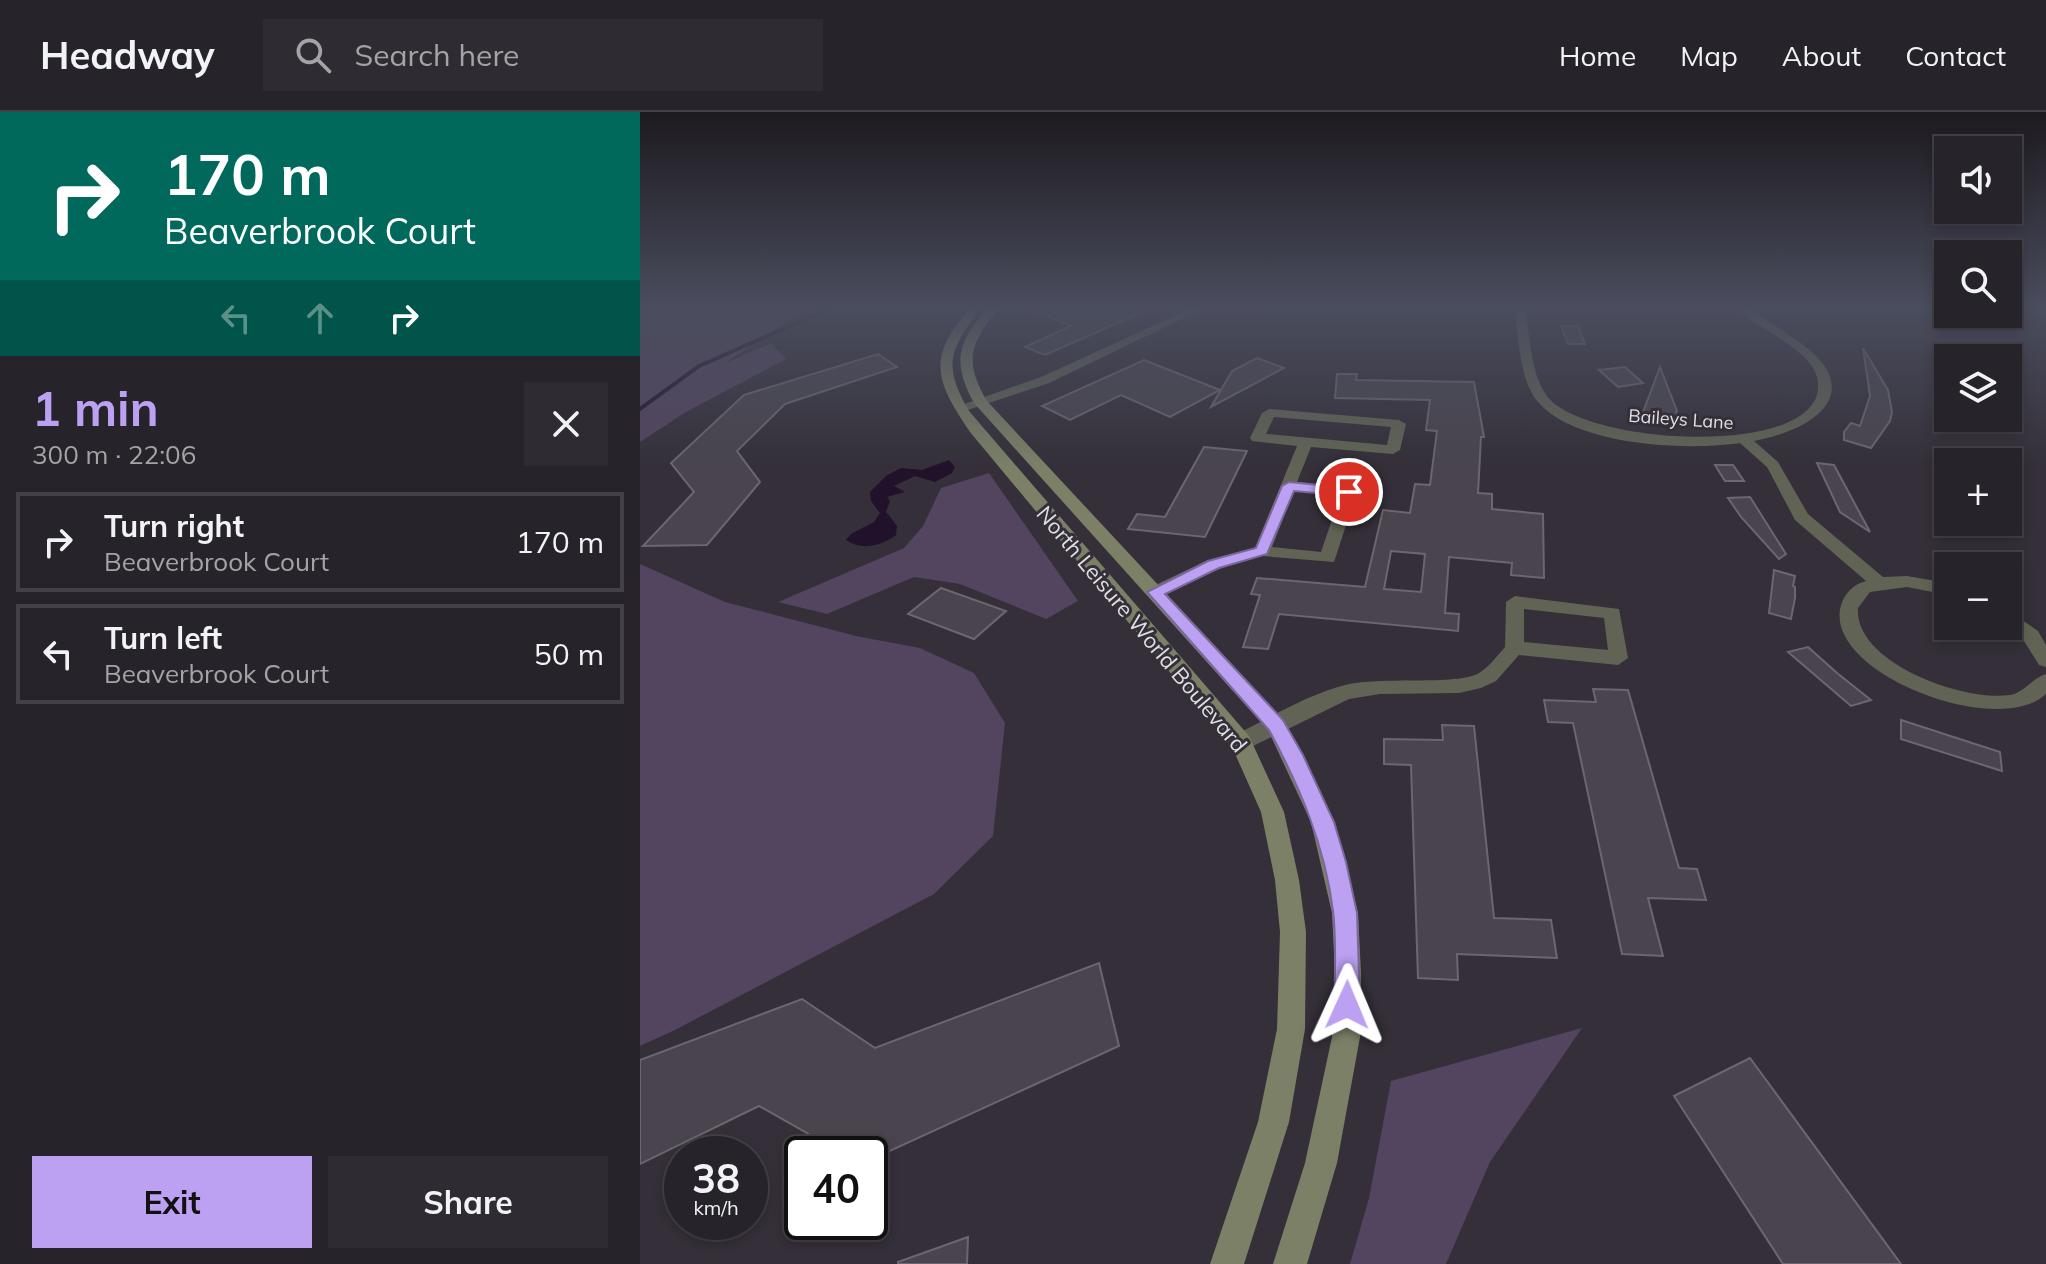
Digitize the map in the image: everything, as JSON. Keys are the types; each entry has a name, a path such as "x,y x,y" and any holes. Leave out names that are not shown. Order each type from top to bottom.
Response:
{"street":[{"name":"North Leisure World Boulevard","path":"945,361 944,375 971,405 1155,592 1276,725 1323,822 1345,913 1348,973 1346,1037 1321,1163 1290,1264"},
{"name":"North Leisure World Boulevard","path":"965,361 971,405 1241,742 1269,803 1279,838 1294,922 1296,981 1292,1037 1281,1101 1227,1264"},
{"path":"971,405 1045,380 1086,361"},
{"name":"Baileys Lane","path":"1531,361 1536,388 1543,401 1565,417 1589,426 1645,437 1700,442 1746,441 1775,433 1811,416 1823,399 1824,381 1812,361"},
{"path":"1269,413 1399,424 1393,450 1306,442 1257,438 1269,413"},
{"path":"1746,441 1773,465 1801,517 1839,552 1880,583"},
{"path":"1262,551 1306,442"},
{"path":"1155,592 1214,564 1262,551 1328,558 1349,492 1289,486"},
{"path":"1934,586 1919,582 1880,583 1866,587 1851,600 1848,617 1856,638 1885,666 1930,690 1981,703 2011,702 2033,695 2046,681"},
{"path":"1241,742 1345,692 1369,687 1474,684 1492,673 1514,648 1515,602 1613,613 1618,658 1514,648"},
{"path":"2022,628 2031,636 2046,660"}],"shaded area":[{"path":"640,361 729,361 724,364 731,361 783,361 686,412 640,442"},
{"path":"949,460 955,467 952,473 935,482 915,476 894,486 905,492 887,497 890,501 886,512 897,526 896,535 871,546 846,540 874,522 880,513 871,501 870,492 886,476 901,468 922,470"},
{"path":"989,473 1078,601 1046,619 960,584 914,577 827,614 778,602 904,548 923,526 941,488"},
{"path":"640,564 725,602 856,636 920,648 974,673 1005,723 993,836 934,894 640,1046"},
{"path":"1582,1028 1490,1162 1446,1264 1350,1264 1369,1198 1391,1081"}],"building":[{"path":"856,361 888,361 897,367 785,404 737,451 760,482 707,545 643,546 694,492 671,463 744,395"},
{"path":"1142,361 1220,390 1170,417 1121,395 1070,420 1042,406"},
{"path":"1252,361 1264,361 1284,368 1211,407 1232,371"},
{"path":"1865,361 1871,361 1888,390 1892,412 1890,421 1871,448 1844,440 1844,432 1851,423 1860,426 1870,396"},
{"path":"1625,367 1643,383 1618,387 1599,370"},
{"path":"1660,367 1677,411 1674,421 1642,415"},
{"path":"1337,374 1357,374 1356,380 1474,382 1484,437 1481,437 1478,493 1492,494 1492,509 1543,514 1544,578 1511,575 1512,563 1449,557 1445,613 1459,614 1458,631 1279,614 1268,649 1243,647 1260,595 1251,594 1257,578 1365,587 1383,510 1410,513 1415,484 1430,485 1437,431 1426,430 1430,400 1335,398","holes":["1391,551 1425,554 1421,592 1384,589"]},
{"path":"1204,447 1247,451 1205,537 1128,529 1137,514 1165,517"},
{"path":"1817,463 1834,465 1870,532 1840,512"},
{"path":"1715,465 1733,465 1744,481 1725,481"},
{"path":"1750,497 1786,554 1779,559 1728,498"},
{"path":"1774,570 1795,576 1791,619 1769,613"},
{"path":"941,588 1006,611 974,639 908,614"},
{"path":"1808,647 1871,700 1851,706 1788,652"},
{"path":"1593,689 1628,690 1679,868 1697,869 1706,900 1648,898 1663,956 1622,954 1573,723 1548,722 1544,700 1596,702"},
{"path":"1901,720 2000,752 2002,771 1901,739"},
{"path":"1442,725 1474,726 1494,918 1551,920 1557,958 1457,954 1458,980 1418,978 1411,765 1384,764 1384,739 1443,740"},
{"path":"1099,963 1119,1046 888,1152 888,1136 812,1136 759,1106 697,1136 664,1136 664,1152 640,1164 640,1060 802,999 875,1048"},
{"path":"1750,1058 1901,1264 1783,1264 1674,1096"},
{"path":"968,1237 967,1264 898,1264 898,1262"}],"waterway":[{"path":"640,409 711,361"}],"route":[{"path":"1347,1005 1345,913 1335,862 1323,822 1293,755 1276,725 1155,592 1214,564 1262,551 1289,486 1349,492"}]}
